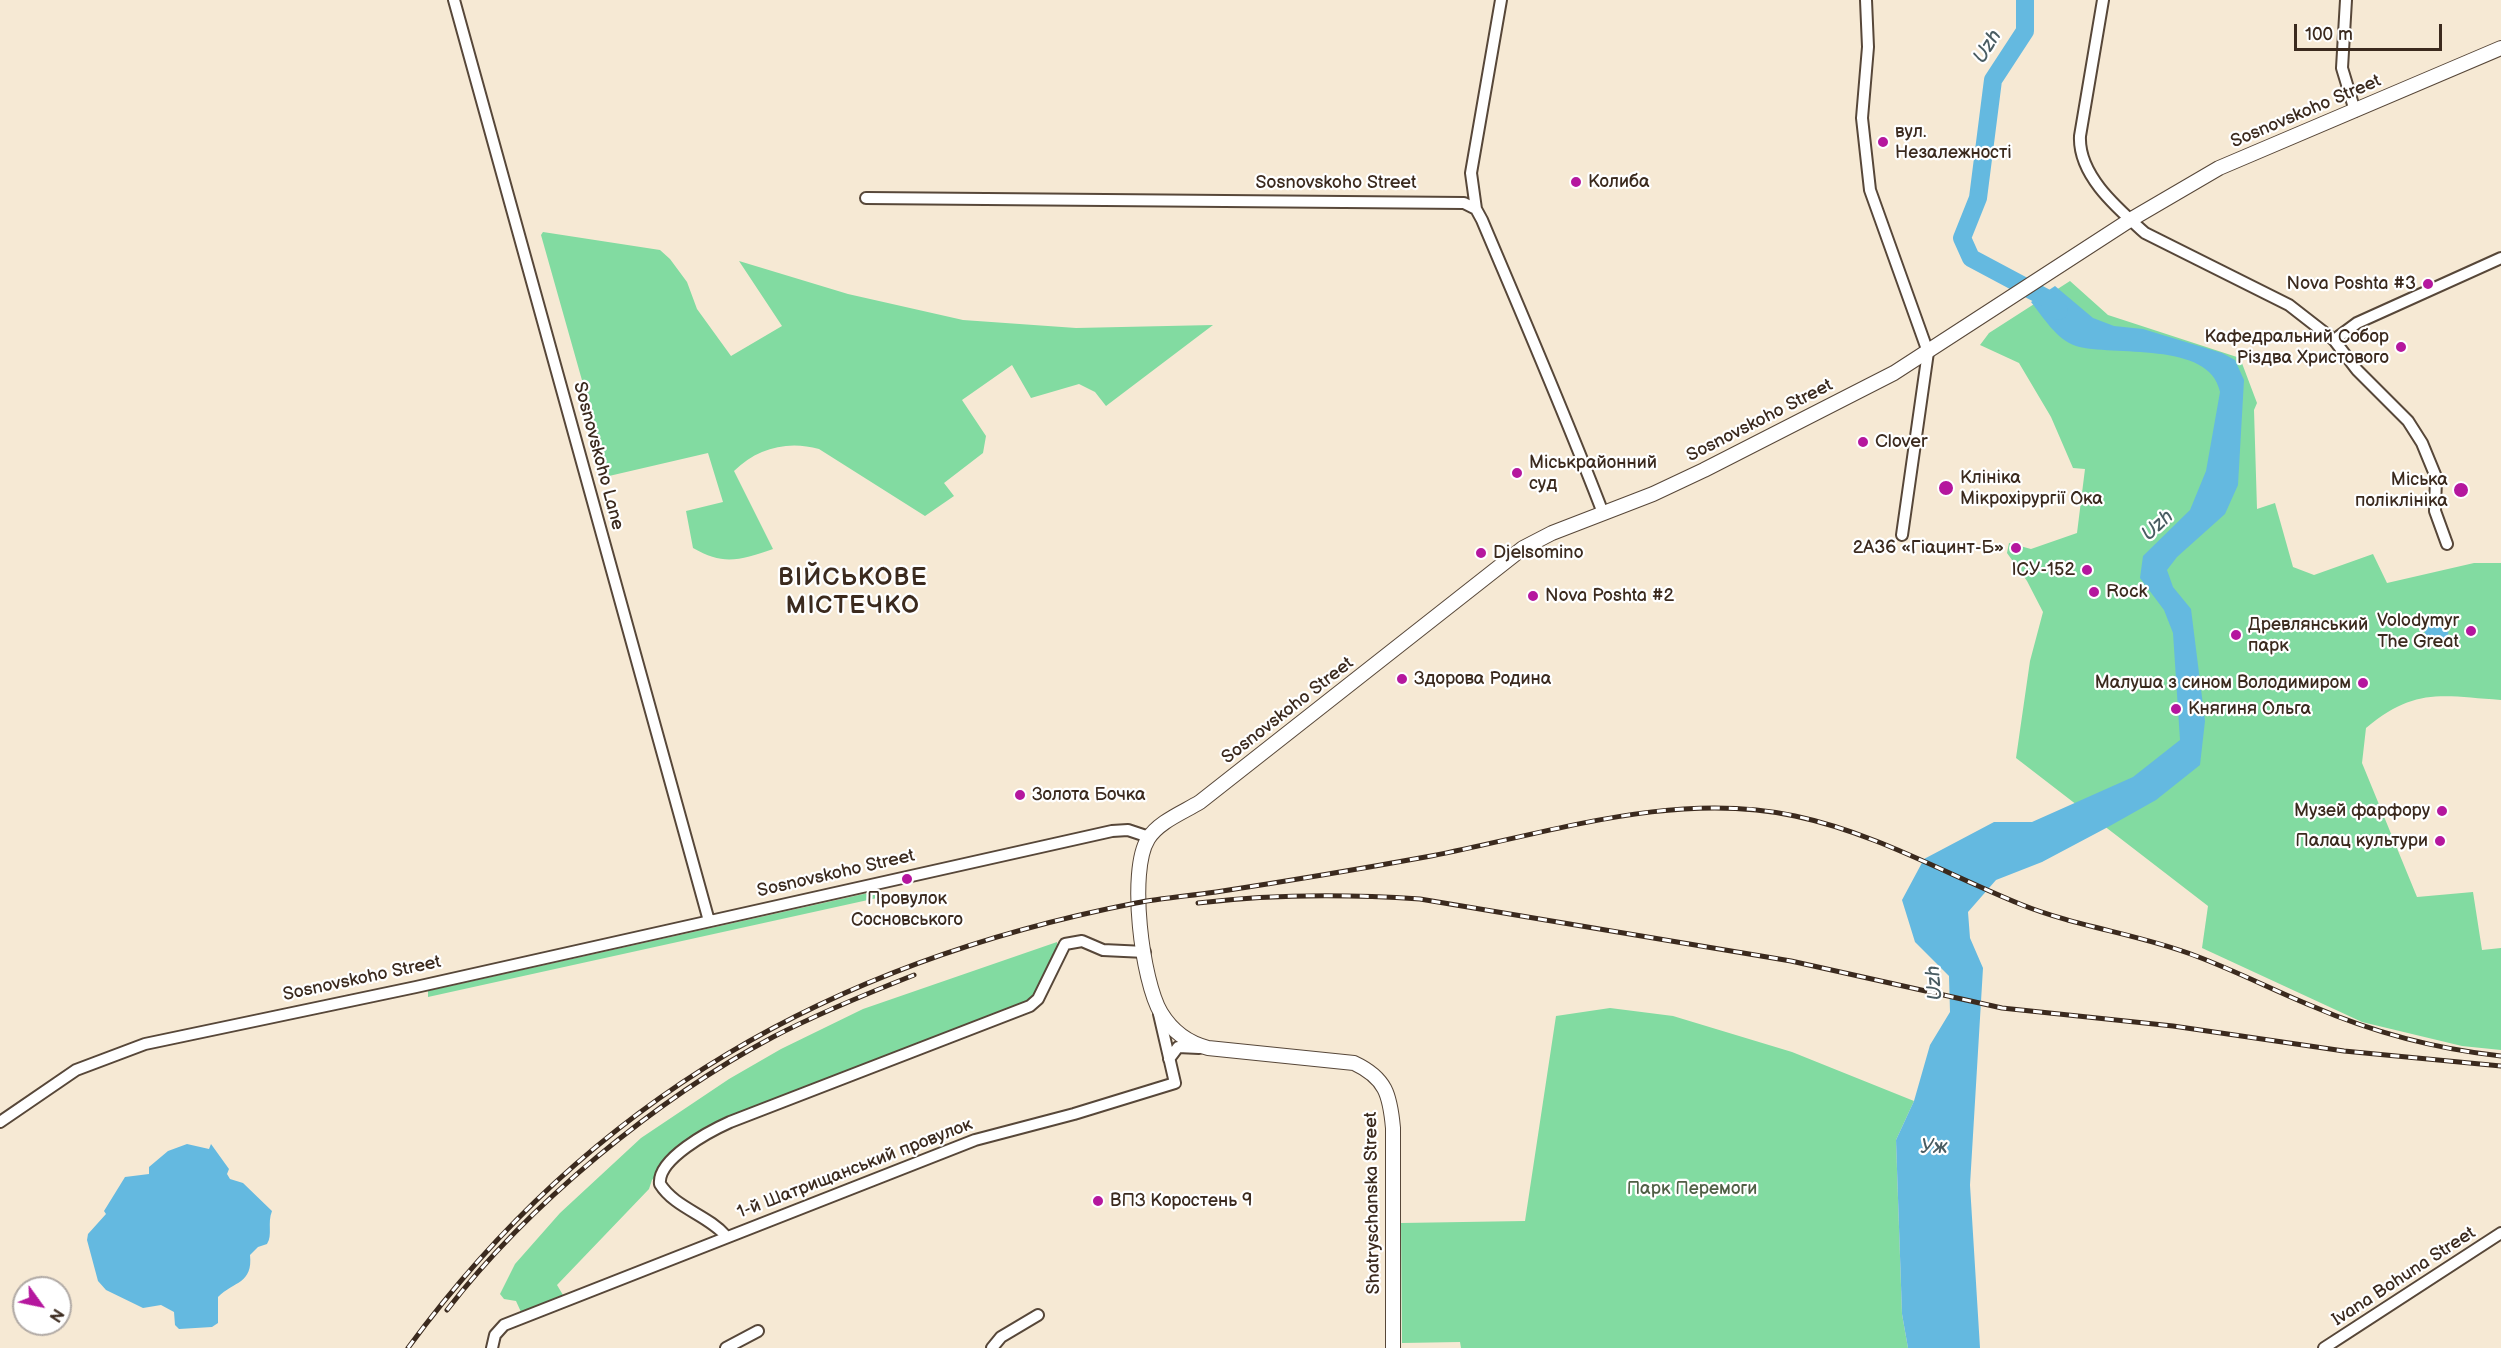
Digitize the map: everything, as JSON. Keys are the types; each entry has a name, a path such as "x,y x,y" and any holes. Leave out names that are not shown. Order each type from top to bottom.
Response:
{"street":[{"name":"Sosnovskoho Lane","path":"454,0 709,921"},
{"path":"1500,0 1471,173 1476,209 1519,312 1555,388 1603,513"},
{"path":"1866,0 1868,47 1862,118 1869,190 1928,352 1902,535"},
{"path":"2103,0 2079,151 2085,166 2095,181 2130,220 2145,233 2289,305 2334,340 2357,370 2408,421 2422,443 2436,477 2435,511 2447,544"},
{"path":"2346,0 2342,68 2355,111"},
{"name":"Sosnovskoho Street","path":"0,1122 76,1070 145,1044 1112,831 1128,830 1149,837 1200,802 1523,548 1653,494 1786,430 1928,352 2130,220 2219,168 2501,48"},
{"name":"Sosnovskoho Street","path":"866,198 1449,202 1464,203 1476,209"},
{"path":"2334,340 2358,323 2501,258"},
{"name":"Shatryschanska Street","path":"1149,837 1139,863 1139,911 1148,976 1157,1005 1165,1020 1179,1034 1208,1048 1354,1063 1369,1070 1380,1080 1390,1099 1393,1128 1393,1348"},
{"path":"726,1236 719,1228 673,1197 660,1184 660,1176 668,1162 702,1137 730,1122 1030,1006 1037,1000 1065,944 1082,941 1103,950 1145,952"},
{"name":"1-й Шатрищанський провулок","path":"492,1348 495,1335 504,1325 726,1236 979,1139 1074,1114 1174,1083 1157,1005"},
{"path":"1169,1059 1178,1047 1208,1048"},
{"name":"Ivana Bohuna Street","path":"2324,1348 2501,1233"},
{"path":"992,1348 1002,1336 1038,1315"},
{"path":"726,1348 758,1331"}],"green space":[{"path":"543,232 660,250 670,259 687,282 697,309 731,356 782,326 739,261 848,294 963,320 1076,328 1213,325 1106,406 1095,392 1079,384 1031,398 1012,365 962,400 986,436 983,453 944,483 954,496 925,516 819,449 796,445 763,452 734,471 773,549 741,558 723,559 704,554 693,548 686,511 723,502 708,453 609,476 541,235"},
{"path":"2070,281 2108,315 2240,358 2257,403 2254,410 2257,509 2275,503 2293,567 2314,575 2373,554 2387,583 2474,563 2501,563 2501,700 2445,696 2415,700 2399,706 2366,728 2362,763 2417,897 2473,892 2482,950 2501,948 2501,1050 2462,1046 2362,1022 2202,948 2208,906 2016,758 2030,661 2043,612 2027,581 2007,553 2009,543 2031,549 2077,533 2085,469 2073,468 2051,417 2019,363 1980,345 1989,333"},
{"path":"873,893 877,898 428,997 428,991"},
{"path":"1057,942 1058,950 1035,995 1024,1002 723,1121 668,1162 652,1180 649,1189 557,1285 563,1295 521,1312 516,1301 504,1299 500,1294 515,1264 560,1213 641,1138 729,1079 781,1049 863,1009"},
{"name":"Парк Перемоги","path":"1610,1008 1673,1016 1792,1052 1914,1101 1896,1140 1902,1314 1908,1348 1461,1348 1460,1342 1402,1343 1401,1223 1525,1221 1556,1016"}],"water":[{"name":"Уж","path":"2055,286 2093,318 2114,326 2143,329 2222,353 2235,360 2244,380 2238,485 2225,514 2177,557 2167,570 2173,587 2191,609 2205,721 2200,765 2156,800 2042,862 1996,880 1968,912 1970,938 1983,968 1970,1185 1980,1348 1908,1348 1902,1314 1896,1140 1914,1101 1930,1045 1950,1012 1949,976 1915,942 1902,900 1924,859 1994,822 2032,822 2133,777 2180,740 2173,633 2164,610 2140,578 2143,556 2190,510 2206,471 2220,392 2212,376 2198,364 2180,357 2092,349 2069,343 2051,327 2031,302"},
{"path":"2425,617 2449,618 2448,639 2425,638"},
{"path":"187,1144 209,1149 211,1144 229,1169 227,1174 230,1179 243,1183 272,1211 270,1237 267,1244 258,1247 250,1255 249,1272 245,1277 218,1297 218,1323 212,1327 179,1329 175,1325 174,1312 161,1305 143,1308 106,1290 98,1281 87,1240 88,1234 106,1214 104,1211 125,1177 149,1174 149,1167 168,1151"}],"waterway":[{"name":"Uzh","path":"2025,0 2025,31 1993,80 1978,198 1962,238 1971,258 2046,298 2059,311"}],"railway":[{"path":"408,1348 479,1260 556,1181 639,1113 727,1054 821,1004 921,962 1026,929 1136,903 1378,866 1567,826 1658,811 1704,808 1750,809 1825,823 1881,843 2041,912 2174,948 2358,1024 2428,1044 2501,1056"},
{"path":"1198,903 1309,896 1420,899 1791,961 2002,1008 2173,1026 2344,1051 2501,1066"},
{"path":"447,1310 479,1271 555,1194 596,1157 684,1091 729,1062 790,1028 914,975"}],"place":[{"name":"вул. Незалежності","path":"1883,142"},
{"name":"Колиба","path":"1576,182"},
{"name":"Nova Poshta #3","path":"2428,284"},
{"name":"Кафедральний Собор Різдва Христового","path":"2401,347"},
{"name":"Clover","path":"1863,442"},
{"name":"Міськрайонний суд","path":"1517,473"},
{"name":"Клініка Мікрохірургії Ока","path":"1946,488"},
{"name":"Міська поліклініка","path":"2461,490"},
{"name":"2А36 «Гіацинт-Б»","path":"2016,548"},
{"name":"Djelsomino","path":"1481,553"},
{"name":"ІСУ-152","path":"2087,570"},
{"name":"Rock","path":"2094,592"},
{"name":"Nova Poshta #2","path":"1533,596"},
{"name":"Volodymyr The Great","path":"2471,631"},
{"name":"Древлянський парк","path":"2236,635"},
{"name":"Здорова Родина","path":"1402,679"},
{"name":"Малуша з сином Володимиром","path":"2363,683"},
{"name":"Княгиня Ольга","path":"2176,709"},
{"name":"Золота Бочка","path":"1020,795"},
{"name":"Музей фарфору","path":"2442,811"},
{"name":"Палац культури","path":"2440,841"},
{"name":"Провулок Сосновського","path":"907,879"},
{"name":"ВПЗ Коростень 9","path":"1098,1201"}],"district":[{"name":"ВІЙСЬКОВЕ МІСТЕЧКО","path":"853,593"}]}
